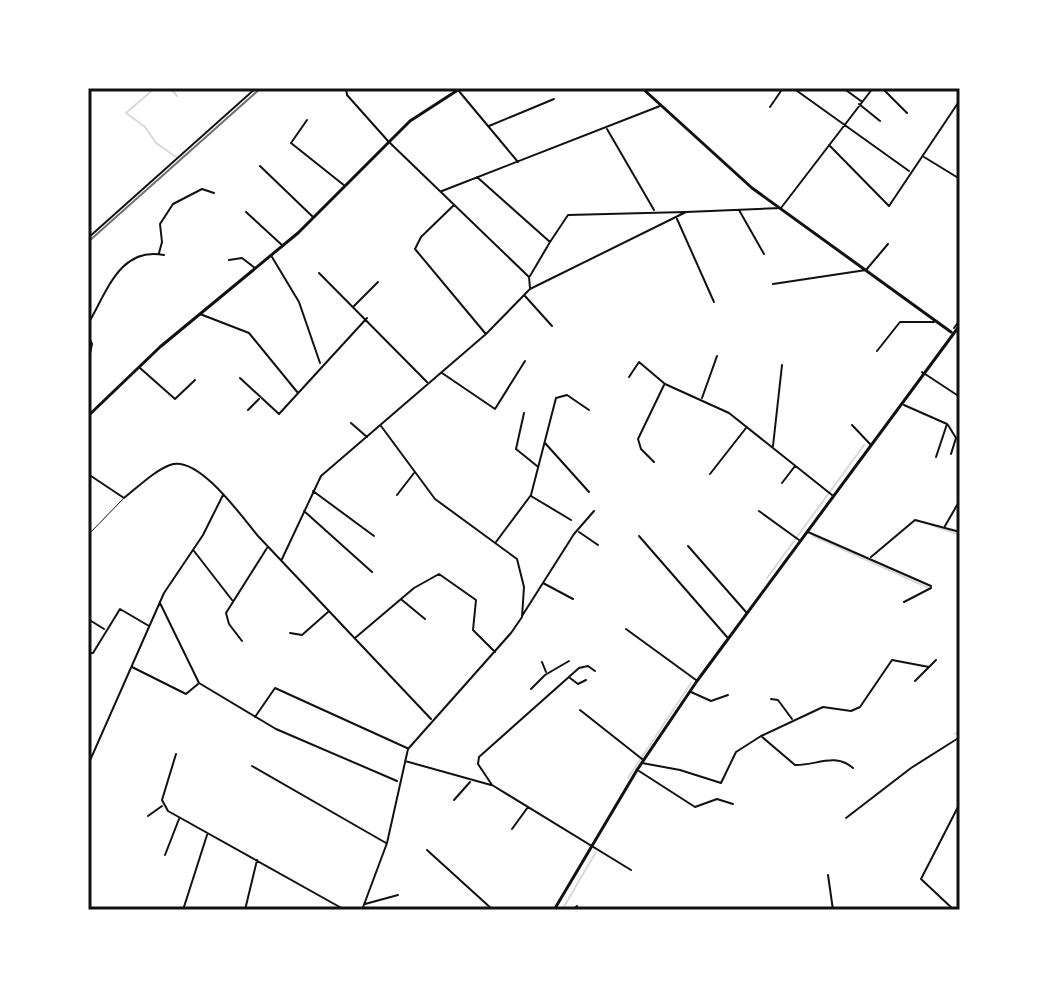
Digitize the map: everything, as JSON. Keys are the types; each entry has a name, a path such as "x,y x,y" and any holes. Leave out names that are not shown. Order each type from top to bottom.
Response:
{"street":[{"path":"88,238 256,88"},
{"path":"346,88 347,95 388,141 529,277"},
{"path":"642,88 743,180 936,322 953,330"},
{"path":"770,107 783,88"},
{"path":"793,88 910,172"},
{"path":"843,88 880,121"},
{"path":"781,208 873,88"},
{"path":"882,88 907,113"},
{"path":"88,416 199,314 283,246 388,141 417,116 459,89 519,162"},
{"path":"488,126 554,99"},
{"path":"828,144 889,206 960,100"},
{"path":"441,191 661,105"},
{"path":"307,120 291,142 346,186"},
{"path":"607,128 655,211"},
{"path":"922,156 960,179"},
{"path":"260,166 313,218"},
{"path":"477,177 550,242"},
{"path":"158,254 162,242 160,224 173,204 202,189 214,193"},
{"path":"455,204 421,237 415,249 486,334"},
{"path":"530,289 529,277 568,215 781,208"},
{"path":"739,209 764,254"},
{"path":"246,212 283,246"},
{"path":"282,559 321,476 486,334 530,289 686,212"},
{"path":"676,218 714,302"},
{"path":"773,284 866,270 888,244"},
{"path":"88,324 127,262 141,253 164,255"},
{"path":"271,256 299,302 321,366"},
{"path":"229,260 245,259 256,269"},
{"path":"319,273 367,318 427,383"},
{"path":"354,306 378,282"},
{"path":"524,295 552,326"},
{"path":"199,314 249,333 298,393"},
{"path":"240,378 279,414 367,318"},
{"path":"877,351 900,322 936,322"},
{"path":"554,910 642,761 690,691 960,322"},
{"path":"88,335 92,344 88,363"},
{"path":"702,399 717,356"},
{"path":"441,373 495,409 525,361"},
{"path":"629,377 635,364 643,364 665,384 702,399 747,426 833,495"},
{"path":"773,447 782,365"},
{"path":"139,367 175,399 195,380"},
{"path":"922,372 960,397"},
{"path":"654,462 641,449 638,439 665,384"},
{"path":"495,543 531,495 558,395 567,395 589,410"},
{"path":"248,410 260,398"},
{"path":"901,403 947,424 956,438 951,454"},
{"path":"524,413 516,449 537,467"},
{"path":"351,423 367,438"},
{"path":"936,457 947,424"},
{"path":"852,425 870,445"},
{"path":"381,426 443,506 510,553 521,568 522,617"},
{"path":"710,474 747,426"},
{"path":"544,442 589,492"},
{"path":"88,474 124,498 164,467 178,463 193,467 223,495 268,547 431,719"},
{"path":"782,483 796,465"},
{"path":"397,495 415,472"},
{"path":"312,491 374,536"},
{"path":"88,765 160,603 223,495"},
{"path":"531,495 571,520"},
{"path":"944,527 960,500"},
{"path":"304,511 372,572"},
{"path":"362,910 387,843 398,782 408,749 431,719 495,652 594,511"},
{"path":"759,511 800,541"},
{"path":"870,558 913,520 960,532"},
{"path":"578,531 598,545"},
{"path":"807,532 931,585 904,602"},
{"path":"639,536 728,638"},
{"path":"688,546 747,613"},
{"path":"242,641 226,618 232,601 268,547"},
{"path":"193,550 232,601"},
{"path":"354,639 401,599 434,575 441,575 476,600 473,630 495,652"},
{"path":"542,582 573,599"},
{"path":"401,599 425,619"},
{"path":"160,603 199,683 255,717 398,782"},
{"path":"88,653 93,653 120,609 149,626"},
{"path":"290,633 302,635 328,611"},
{"path":"88,619 106,630"},
{"path":"626,629 697,681"},
{"path":"580,710 642,761 721,783 736,752 792,719 826,706 856,710 892,660 929,667"},
{"path":"915,681 936,660"},
{"path":"531,689 547,673 569,661"},
{"path":"542,662 547,673"},
{"path":"131,666 186,694 199,683"},
{"path":"492,785 478,764 479,757 583,666 595,671"},
{"path":"569,677 578,684 586,680"},
{"path":"255,717 275,688 408,749"},
{"path":"690,691 711,701 728,695"},
{"path":"771,699 778,700 792,719"},
{"path":"761,736 795,765 826,760 843,762 853,768"},
{"path":"846,818 911,768 960,737"},
{"path":"88,746 95,748"},
{"path":"176,754 162,796 163,806 207,834 345,910"},
{"path":"404,761 471,782 492,785 631,870"},
{"path":"252,766 387,843"},
{"path":"637,770 692,806 700,807 717,799 733,804"},
{"path":"454,800 471,782"},
{"path":"954,910 921,879 960,803"},
{"path":"148,816 163,806"},
{"path":"512,829 528,806"},
{"path":"165,855 180,818"},
{"path":"184,909 207,834"},
{"path":"427,850 493,910"},
{"path":"245,910 257,859"},
{"path":"828,875 833,910"},
{"path":"364,904 398,895"},
{"path":"573,910 577,906"}],"lane":[{"path":"88,535 124,498"}],"waterway":[{"path":"155,88 126,113 145,127 156,143 176,157"},
{"path":"170,88 177,96"},
{"path":"767,578 864,445"},
{"path":"931,525 960,535"},
{"path":"813,536 929,588"},
{"path":"628,778 691,683"},
{"path":"955,734 960,732"},
{"path":"562,910 596,852"}],"railway":[{"path":"88,242 261,88"}]}
